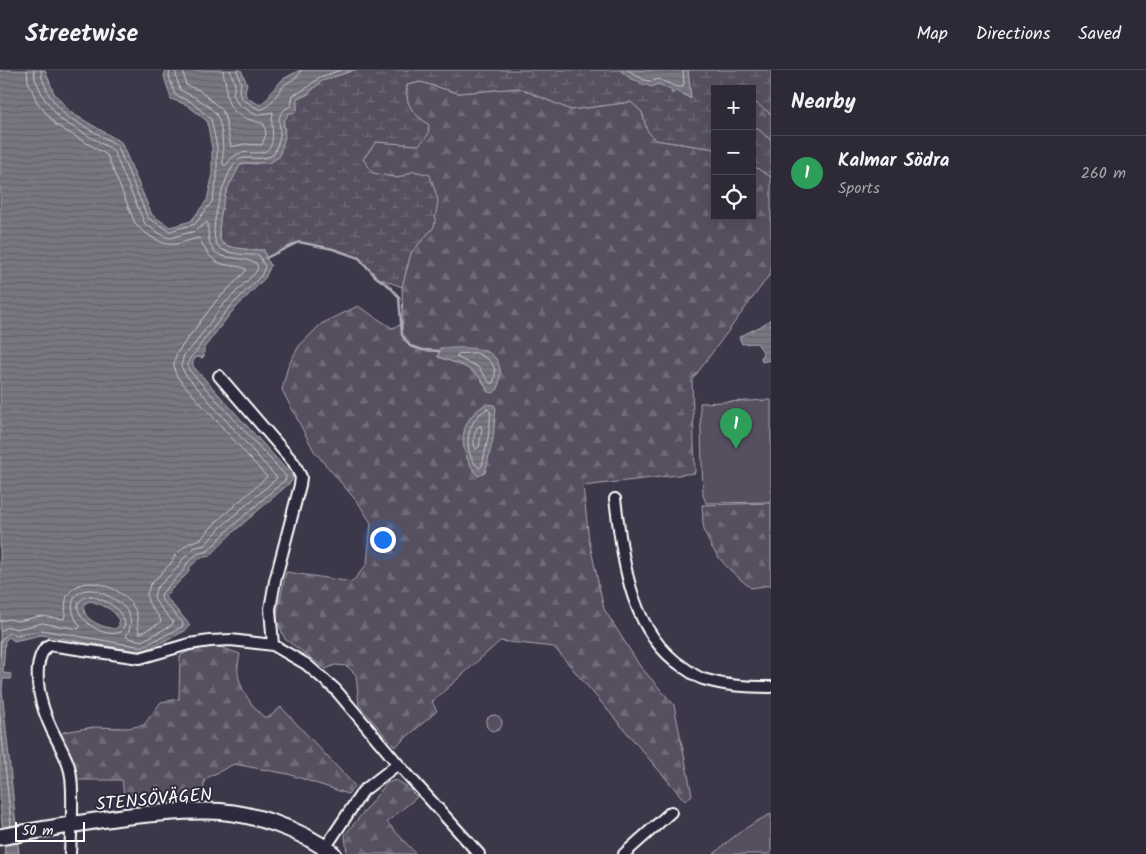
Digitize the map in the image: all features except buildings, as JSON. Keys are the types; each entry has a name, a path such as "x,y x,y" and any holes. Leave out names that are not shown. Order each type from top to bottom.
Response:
{"street":[{"path":"218,376 294,463 300,477 300,490 283,547 272,600 270,619 273,645"},
{"path":"615,499 622,553 635,603 653,639 676,663 701,679 739,687 771,687"},
{"path":"70,854 72,825 71,777 60,746 48,721 40,693 38,678 39,660 44,648 50,646 63,647 140,658 184,645 231,640 273,645 306,664 335,688 398,764 479,854"},
{"path":"329,851 363,791 398,764"},
{"name":"STENSÖVÄGEN","path":"0,836 170,812 218,811 260,819 286,828 329,851"},
{"path":"624,854 671,812"}],"green space":[{"path":"354,70 620,70 634,79 666,87 691,99 688,70 771,70 771,114 756,103 756,85 711,85 711,148 655,140 647,130 642,112 631,102 571,110 519,88 458,93 421,82 407,85 407,98 411,108 429,125 428,135 419,145 376,142 363,159 373,173 398,178 414,171 430,175 438,200 434,227 411,253 402,287 376,277 359,258 333,249 299,242 266,258 264,250 236,248 225,245 220,239 219,226 223,203 227,189 240,165 246,163 256,164 285,131 285,117 297,110 296,98 307,95 322,81"},
{"path":"421,82 458,93 519,88 571,110 631,102 642,112 647,130 655,140 711,148 711,220 756,220 756,168 771,177 771,273 692,380 695,473 583,486 589,540 604,609 640,666 674,705 692,795 685,801 554,647 500,641 432,702 437,711 395,747 359,705 356,675 347,666 335,665 326,669 285,639 276,618 286,572 352,582 367,564 371,523 359,504 314,451 282,390 288,366 299,346 321,324 358,306 392,328 403,324 402,287 411,253 434,227 414,171 398,178 372,173 363,159 376,142 419,145 429,125 411,108 407,85","holes":["440,348 457,349 498,389 488,392 474,372 438,357"]},
{"path":"756,103 771,114 771,140 756,127"},
{"path":"756,127 771,140 771,177 756,168"},
{"path":"771,400 771,502 706,503 703,495 700,403"},
{"path":"771,503 771,585 751,588 730,570 713,549 704,530 702,505"},
{"path":"210,646 240,654 239,679 251,703 264,717 269,717 281,707 355,786 348,794 288,774 234,764 205,779 202,800 148,803 133,795 124,795 122,780 76,780 59,737 63,732 94,727 128,728 144,725 161,702 179,699 180,656 187,652"},
{"path":"491,715 497,715 502,720 500,729 491,731 486,726 486,720"},
{"path":"396,780 406,786 417,797 387,822 416,854 347,854 345,835 387,783"},
{"path":"771,814 771,854 714,854 741,832"}],"water":[{"path":"0,70 45,70 54,93 70,112 121,142 152,215 170,227 191,221 207,200 212,178 212,148 207,121 187,105 171,99 164,76 166,70 241,70 247,84 245,92 247,97 260,105 270,96 270,93 283,79 300,70 354,70 322,81 306,95 297,98 297,110 294,113 289,113 283,123 285,137 279,157 269,163 246,163 240,165 225,198 219,226 220,239 222,243 230,247 264,250 266,258 271,265 265,278 231,313 204,348 204,356 202,358 197,357 193,361 193,366 293,477 291,482 230,535 210,556 200,558 190,567 188,573 165,596 190,625 185,631 142,652 41,635 14,641 9,637 5,641 3,673 11,674 11,679 3,679 2,690 19,854 5,854 0,803","holes":["90,601 110,609 117,616 119,626 115,629 110,628 89,618 84,610 84,604"]},
{"path":"620,70 688,70 691,99 677,90 672,94 671,90 658,84 651,87 642,85 639,81 631,79"},
{"path":"771,319 771,360 762,362 763,352 757,343 742,344 739,337"},
{"path":"440,348 476,349 492,354 497,360 500,369 498,389 493,393 488,392 474,372 438,357"},
{"path":"486,404 494,405 496,408 493,439 485,473 478,476 471,467 467,457 463,437 469,419"}],"waterway":[{"path":"266,258 299,242 333,249 359,258 376,277 389,286 399,297 402,335 410,346 423,350 439,351"}],"place":[{"name":"Kalmar Södra","path":"736,449"}]}
